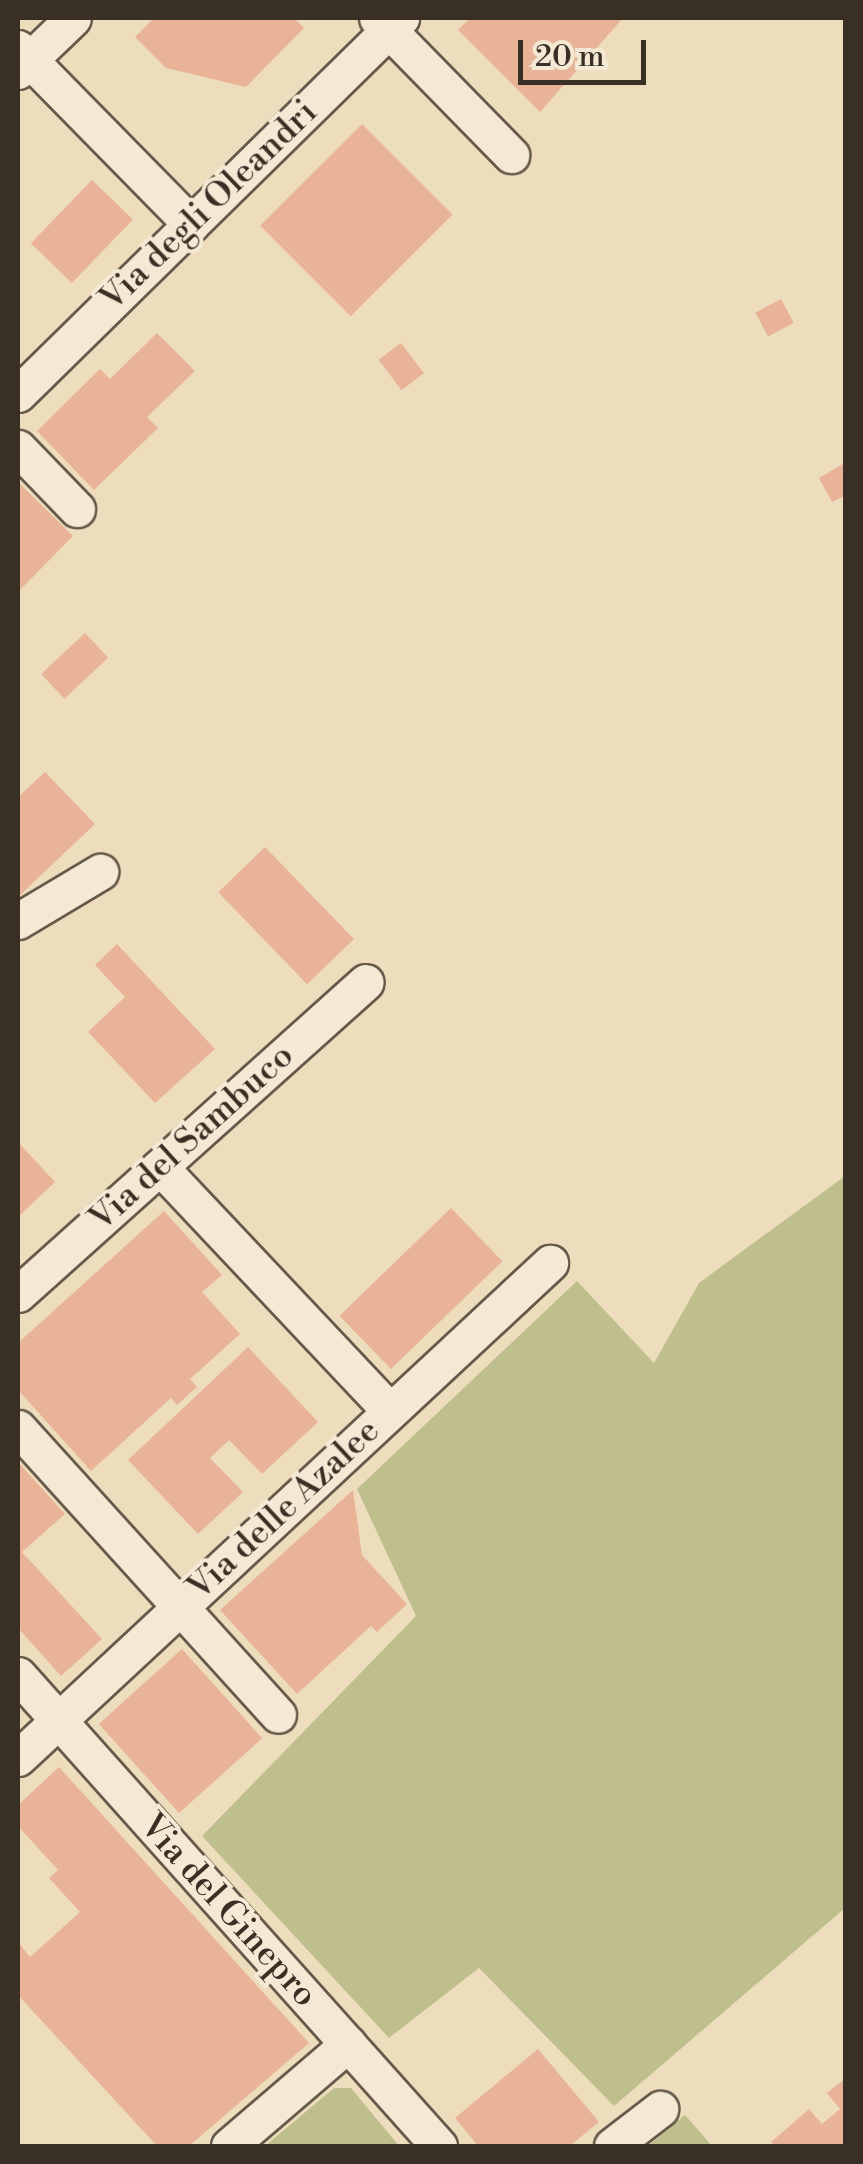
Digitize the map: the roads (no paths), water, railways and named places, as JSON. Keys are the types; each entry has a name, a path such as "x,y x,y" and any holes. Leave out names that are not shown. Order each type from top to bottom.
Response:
{"street":[{"path":"73,18 21,60 191,224"},
{"path":"389,22 511,155"},
{"name":"Via degli Oleandri","path":"18,394 389,22"},
{"path":"18,448 78,509"},
{"path":"18,921 100,872"},
{"name":"Via del Sambuco","path":"18,1294 366,982"},
{"path":"160,1167 390,1411"},
{"name":"Via delle Azalee","path":"18,1758 550,1263"},
{"path":"18,1428 278,1715"},
{"name":"Via del Ginepro","path":"18,1676 438,2146"},
{"path":"229,2146 348,2044"},
{"path":"612,2146 660,2109"}]}
